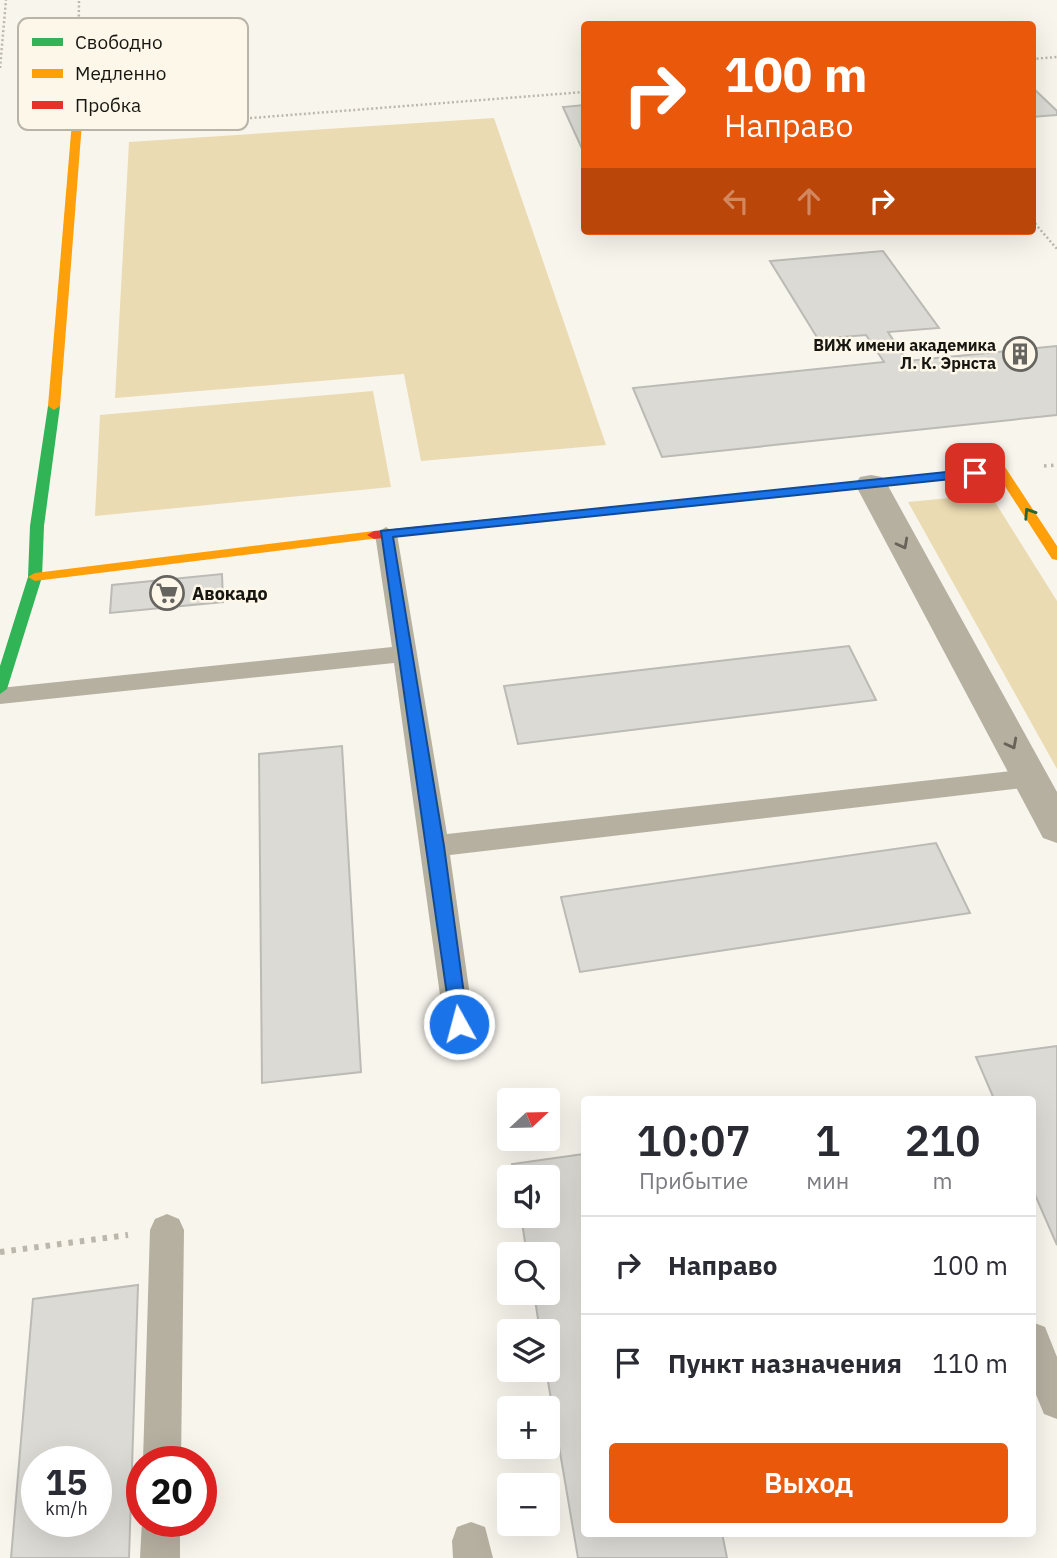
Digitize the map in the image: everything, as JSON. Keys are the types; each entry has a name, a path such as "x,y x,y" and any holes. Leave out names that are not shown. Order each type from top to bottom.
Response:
{"street":[{"path":"0,689 35,577 37,526 58,379 77,132"},
{"path":"35,577 386,534 1001,471 1057,556"},
{"path":"871,484 1057,828"}],"lane":[{"path":"386,534 435,846 459,1024"},
{"path":"0,696 405,654"},
{"path":"435,846 1030,778"},
{"path":"162,1446 167,1230"},
{"path":"1036,1349 1057,1401"},
{"path":"160,1558 161,1537"}],"path":[{"path":"0,68 6,0"},
{"path":"79,0 79,18"},
{"path":"1036,59 1057,57"},
{"path":"248,119 581,92"},
{"path":"77,132 102,130"},
{"path":"1036,224 1057,249"},
{"path":"0,1252 167,1230"}],"shaded area":[{"path":"494,118 606,445 421,461 404,374 115,398 129,142"},
{"path":"373,391 391,487 95,516 100,415"},
{"path":"990,494 1057,601 1057,769 908,502"}],"building":[{"path":"1036,91 1057,111 1057,115 1036,117"},
{"path":"581,105 581,146 563,107"},
{"name":"ВИЖ имени академика Л. К. Эрнста","path":"883,251 939,328 888,332 907,361 1057,346 1057,415 662,457 633,388 884,362 866,335 818,339 770,261"},
{"name":"Авокадо","path":"222,574 223,602 110,613 112,585"},
{"path":"849,646 876,700 518,744 504,686"},
{"path":"342,746 361,1072 262,1083 259,754"},
{"path":"936,843 970,913 580,972 561,897"},
{"path":"1057,1046 1057,1245 1036,1197 1036,1096 993,1096 976,1057"},
{"path":"581,1154 581,1537 723,1537 727,1558 578,1558 560,1452 560,1396 550,1396 548,1382 560,1382 560,1319 538,1319 536,1305 560,1305 560,1242 525,1242 523,1228 560,1228 560,1165 512,1165"},
{"path":"138,1285 133,1446 126,1446 126,1537 130,1537 129,1558 11,1558 33,1299"}],"traffic: fast":[{"path":"0,689 35,577 37,526 54,406"}],"traffic: slow":[{"path":"54,406 76,130"},
{"path":"687,503 1001,470 1057,556"},
{"path":"35,577 374,535"}],"traffic: jam":[{"path":"374,535 687,503"}],"place":[{"name":"ВИЖ имени академика Л. К. Эрнста","path":"1020,354"},
{"name":"Авокадо","path":"167,593"}],"route":[{"path":"459,1024 435,846 386,534 975,473"}]}
